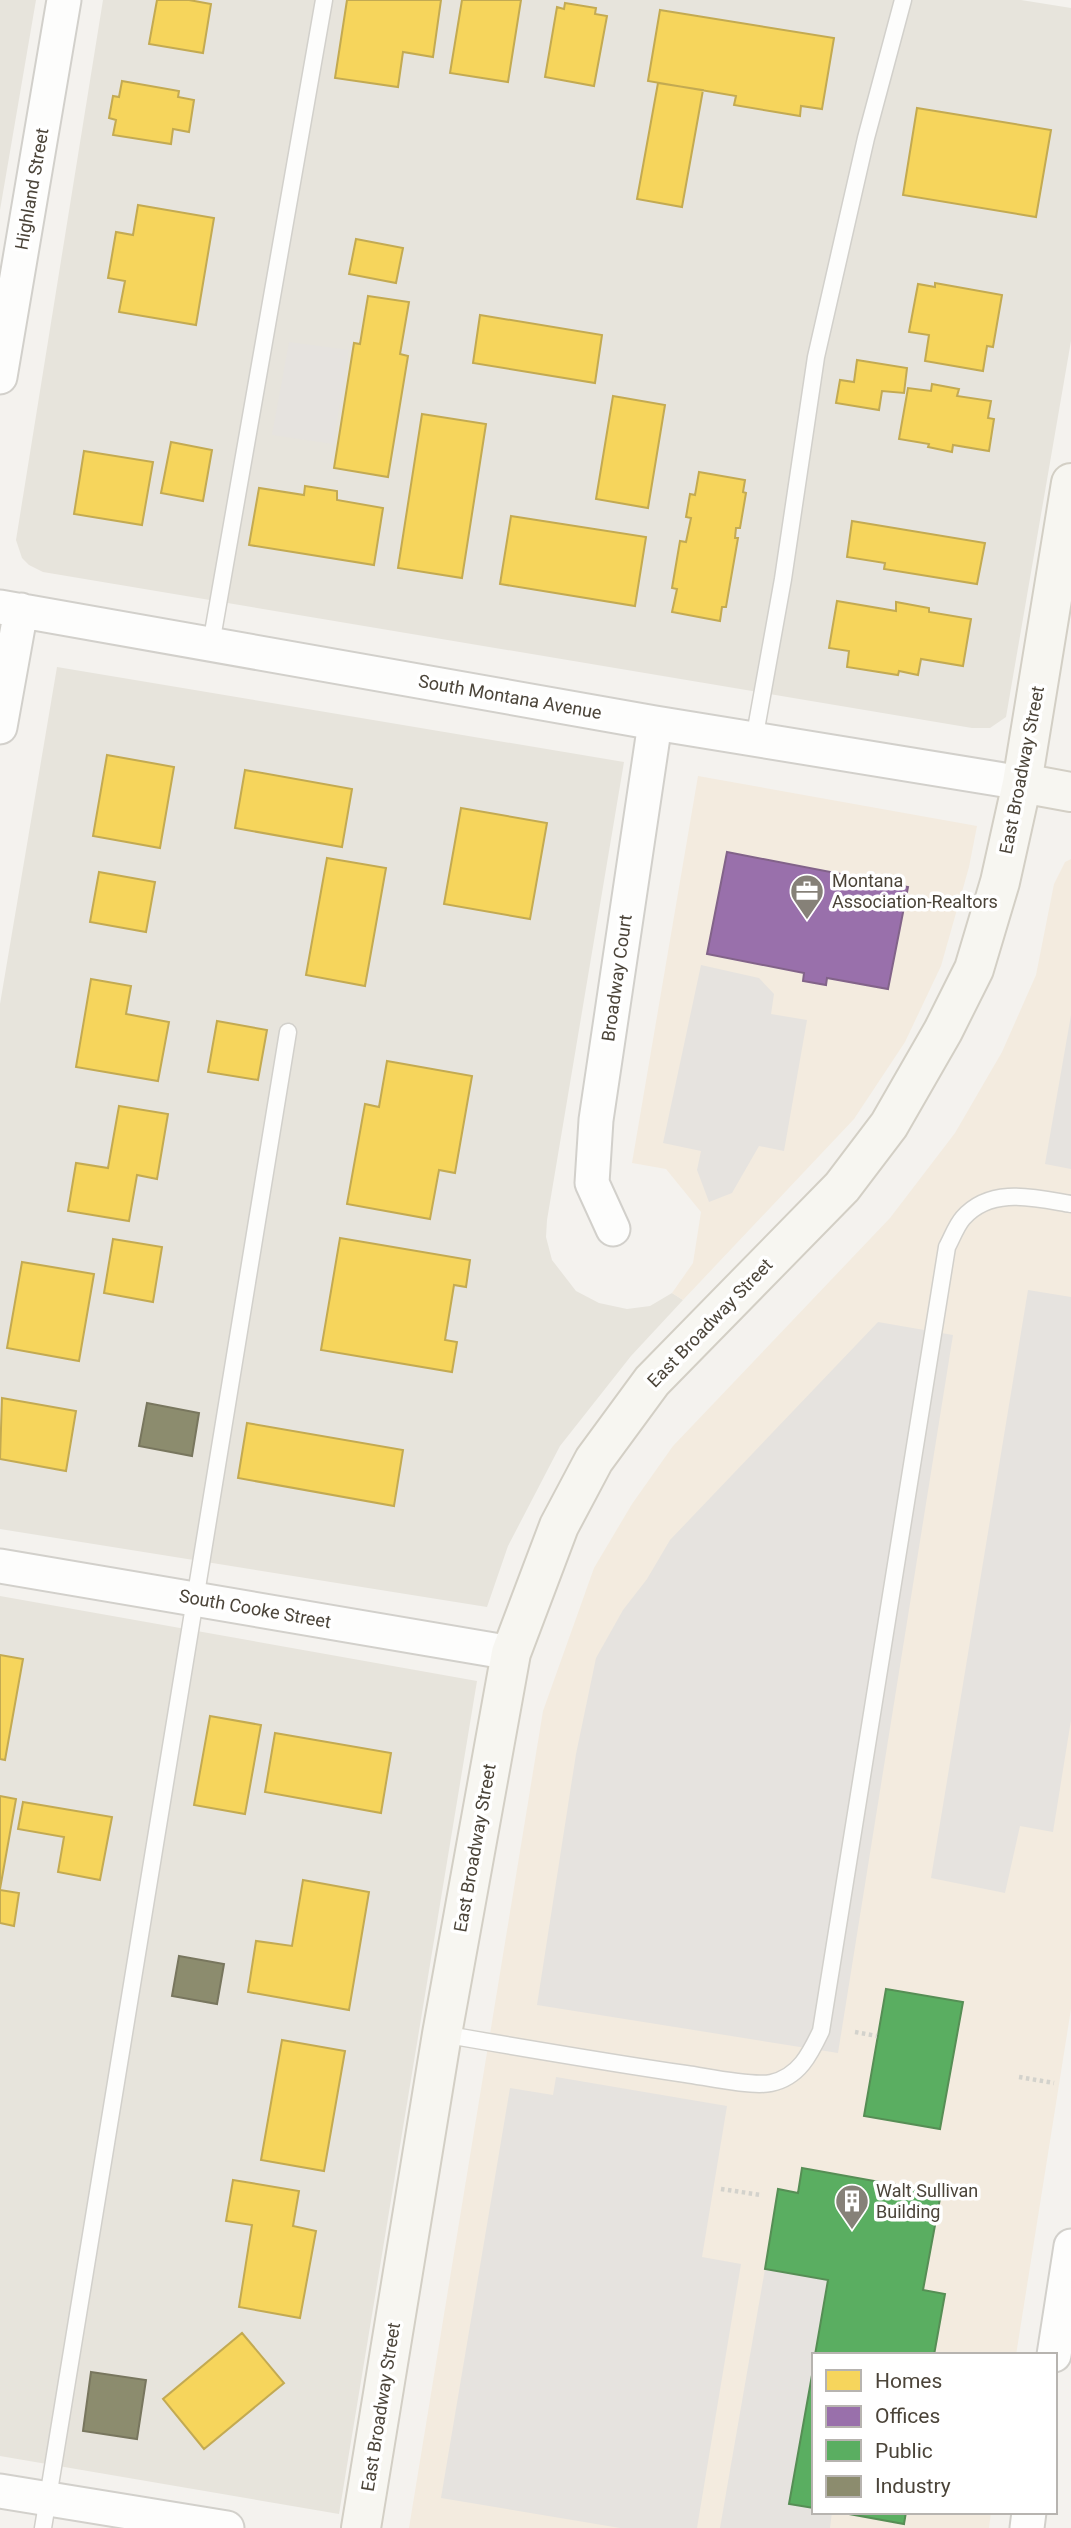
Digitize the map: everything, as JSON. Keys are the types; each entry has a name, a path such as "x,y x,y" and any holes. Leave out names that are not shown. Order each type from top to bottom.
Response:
{"street":[{"name":"Highland Street","path":"0,377 64,0"},
{"name":"East Broadway Street","path":"361,2528 442,2034 511,1653 559,1526 594,1460 652,1381 842,1187 889,1125 943,1031 974,969 1000,882 1022,783 1071,483"},
{"name":"South Montana Avenue","path":"10,608 655,723 1022,783"},
{"path":"0,727 10,608"},
{"name":"Broadway Court","path":"613,1229 592,1182 596,1119 655,723"},
{"path":"1022,783 1071,792"},
{"name":"South Cooke Street","path":"0,1566 511,1653"},
{"path":"1054,2353 1071,2246"},
{"path":"0,2491 45,2513 227,2528"}],"lane":[{"path":"211,644 324,0"},
{"path":"754,740 783,579 816,357 866,138 903,0"},
{"path":"45,2513 288,1032"},
{"path":"442,2034 581,2059 742,2082 771,2083 793,2072 807,2060 821,2031 947,1247 963,1218 985,1202 1016,1195 1071,1204"}],"path":[{"path":"855,2032 877,2036"},
{"path":"1019,2077 1054,2083"},
{"path":"721,2189 761,2195"}],"shaded area":[{"path":"0,0 36,0 0,210"},
{"path":"103,0 1021,0 1071,8 1071,341 1006,717 990,728 972,728 43,572 29,565 22,558 16,540"},
{"path":"289,342 349,350 333,444 272,435"},
{"path":"57,667 624,762 546,1237 552,1260 576,1291 599,1303 627,1309 650,1306 672,1293 683,1300 631,1356 560,1446 508,1546 487,1607 0,1529 0,1004"},
{"path":"698,776 977,826 969,867 941,966 905,1042 854,1119 683,1300 672,1293 693,1263 701,1212 666,1169 632,1163"},
{"path":"1071,859 1071,2009 1016,2353 812,2353 812,2514 991,2514 989,2528 409,2528 543,1711 594,1568 632,1504 673,1446 890,1218 955,1133 1002,1052 1036,975 1054,884 1065,862"},
{"path":"701,965 759,978 774,994 771,1014 807,1020 784,1151 759,1146 732,1193 709,1202 697,1170 701,1151 663,1143"},
{"path":"1071,1015 1071,1169 1045,1164"},
{"path":"1028,1290 1071,1297 1071,1720 1053,1832 1020,1826 1005,1893 931,1878"},
{"path":"878,1322 953,1335 838,2053 537,2005 576,1754 596,1658 623,1610 647,1579 670,1540"},
{"path":"0,1596 477,1681 339,2514 0,2456"},
{"path":"556,2077 727,2106 702,2257 741,2264 697,2528 620,2528 441,2498 510,2088 553,2095"},
{"path":"765,2269 828,2280 815,2353 812,2353 812,2371 789,2503 812,2508 812,2514 832,2514 830,2528 720,2528"}],"building: Homes":[{"path":"157,0 189,0 211,4 203,53 149,44"},
{"path":"347,0 441,0 433,57 403,52 398,87 335,78"},
{"path":"462,0 521,0 508,82 450,73"},
{"path":"565,3 596,8 595,14 607,16 594,86 545,77 557,7 564,9"},
{"path":"660,10 834,38 822,109 801,106 800,116 734,105 736,96 648,81"},
{"path":"122,81 179,91 178,97 194,100 189,132 173,129 171,144 113,135 116,120 109,118 113,96 119,97"},
{"path":"658,83 703,90 682,207 637,199"},
{"path":"917,108 1051,130 1036,217 903,195"},
{"path":"138,205 214,218 196,325 119,312 125,281 108,278 116,232 133,235"},
{"path":"356,239 403,248 396,283 349,274"},
{"path":"935,283 1002,295 993,347 987,346 983,371 925,361 929,335 909,332 918,284 935,287"},
{"path":"368,296 409,302 400,354 408,356 388,477 334,468 354,343 360,344"},
{"path":"480,315 602,335 595,383 473,363"},
{"path":"857,360 907,368 904,393 882,391 879,410 836,403 840,380 854,382"},
{"path":"932,384 959,389 957,396 991,401 988,418 994,419 989,451 953,445 952,452 928,447 929,444 899,439 908,388 931,391"},
{"path":"613,396 665,405 648,508 596,499"},
{"path":"422,414 486,424 462,578 398,568"},
{"path":"171,442 212,450 203,501 161,493"},
{"path":"84,451 153,462 142,525 74,514"},
{"path":"699,472 745,480 743,492 746,493 740,528 736,528 735,538 738,538 726,607 722,607 720,621 672,612 677,589 672,588 680,541 686,542 691,518 686,517 690,494 695,495"},
{"path":"305,486 337,491 337,500 383,508 374,565 249,545 259,488 304,495"},
{"path":"511,516 646,537 635,606 500,584"},
{"path":"852,521 985,543 977,584 884,569 885,563 847,557"},
{"path":"837,601 896,611 896,602 929,608 929,612 971,619 963,666 921,659 918,675 899,671 898,675 847,667 849,651 829,648"},
{"path":"107,755 174,767 160,848 93,836"},
{"path":"245,770 352,789 342,847 235,828"},
{"path":"461,808 547,823 530,919 444,904"},
{"path":"327,858 386,868 365,986 306,975"},
{"path":"99,872 155,882 146,932 90,922"},
{"path":"91,979 131,986 126,1014 169,1022 158,1081 76,1067"},
{"path":"217,1021 267,1030 258,1080 208,1072"},
{"path":"387,1061 472,1076 455,1173 439,1170 430,1219 347,1204 365,1104 379,1107"},
{"path":"119,1106 168,1114 157,1179 137,1175 129,1221 68,1211 76,1163 108,1168"},
{"path":"340,1238 470,1260 466,1287 454,1285 445,1340 457,1342 452,1372 321,1350"},
{"path":"113,1239 162,1247 153,1302 104,1293"},
{"path":"22,1262 94,1274 79,1361 7,1348"},
{"path":"2,1398 76,1411 66,1471 0,1459"},
{"path":"247,1423 403,1450 394,1506 238,1478"},
{"path":"0,1655 23,1659 5,1760 0,1759"},
{"path":"210,1716 261,1725 245,1814 194,1805"},
{"path":"275,1733 391,1753 381,1813 265,1792"},
{"path":"0,1796 16,1799 0,1889"},
{"path":"23,1802 112,1817 100,1880 58,1872 64,1837 18,1829"},
{"path":"303,1880 369,1892 349,2010 248,1992 256,1941 292,1946"},
{"path":"0,1890 19,1893 14,1926 0,1923"},
{"path":"282,2040 345,2051 324,2171 261,2160"},
{"path":"233,2180 299,2191 293,2226 316,2231 300,2318 239,2307 252,2225 226,2221"},
{"path":"242,2333 284,2383 204,2449 163,2399"}],"building: Offices":[{"name":"Montana Association-Realtors","path":"727,852 908,887 888,989 827,978 826,985 803,981 804,973 707,954"}],"building: Public":[{"path":"886,1989 963,2002 940,2129 864,2116"},
{"name":"Walt Sullivan Building","path":"802,2168 941,2193 923,2290 945,2294 934,2353 815,2353 828,2280 765,2269 778,2189 798,2193"},
{"path":"812,2375 812,2508 789,2504"},
{"path":"849,2514 906,2514 904,2524"}],"building: Industry":[{"path":"147,1403 199,1413 192,1456 139,1446"},
{"path":"179,1956 224,1964 217,2004 172,1996"},
{"path":"91,2372 146,2380 137,2439 83,2431"}],"place":[{"name":"Montana Association-Realtors","path":"807,921"},
{"name":"Walt Sullivan Building","path":"852,2231"}]}
